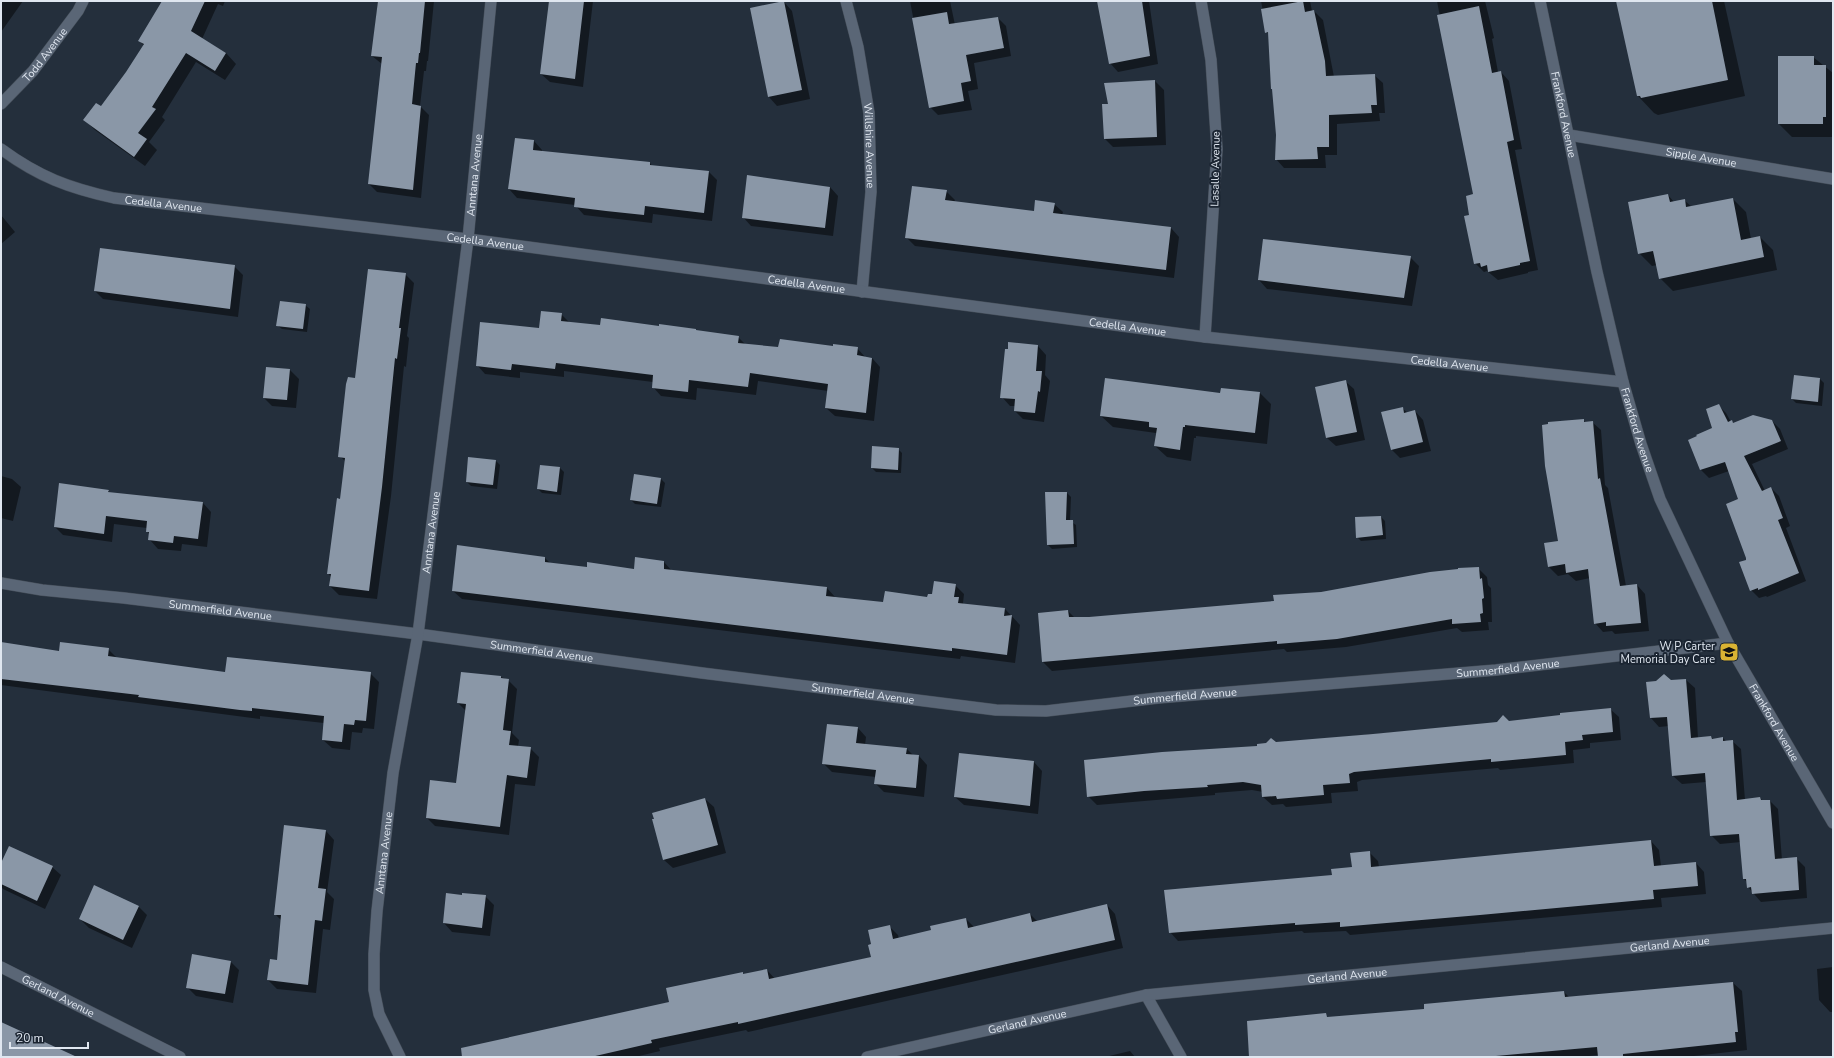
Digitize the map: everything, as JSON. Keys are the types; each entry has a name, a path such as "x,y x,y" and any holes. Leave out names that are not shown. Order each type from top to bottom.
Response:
{"street":[{"name":"Todd Avenue","path":"1,104 33,71 78,11 83,1"},
{"name":"Anntana Avenue","path":"400,1057 379,1014 374,990 374,954 377,911 393,773 418,634 468,240 491,1"},
{"name":"Willshire Avenue","path":"846,1 858,47 869,113 871,192 862,292"},
{"name":"Lasalle Avenue","path":"1201,1 1210,60 1217,149 1205,337"},
{"name":"Frankford Avenue","path":"1540,1 1597,272 1623,382 1641,444 1660,499 1728,643 1833,823"},
{"name":"Sipple Avenue","path":"1569,135 1833,179"},
{"name":"Cedella Avenue","path":"1,149 23,166 49,179 81,190 114,198 468,240 1205,337 1623,382"},
{"name":"Summerfield Avenue","path":"1,583 42,590 124,598 418,634 702,673 989,709 1046,711 1158,698 1496,670 1728,643"},
{"name":"Gerland Avenue","path":"867,1057 1146,995 1833,928"},
{"name":"Gerland Avenue","path":"1,967 180,1057"},
{"path":"1146,995 1181,1057"}],"building":[{"path":"162,1 205,1 191,31 226,53 215,71 186,53 152,107 156,109 138,133 147,139 134,157 83,120 96,103 101,106 126,72 144,44 138,41"},
{"path":"378,1 425,1 420,53 418,63 416,63 412,104 421,106 413,190 368,184 382,57 371,56"},
{"path":"549,1 584,1 575,79 540,74"},
{"path":"784,1 802,90 768,97 750,8"},
{"path":"1097,1 1142,1 1150,56 1109,64"},
{"path":"1303,1 1305,12 1314,10 1325,61 1326,76 1375,74 1377,105 1371,105 1372,113 1329,115 1329,147 1317,147 1318,159 1275,160 1276,135 1271,89 1268,32 1265,33 1261,9"},
{"path":"1616,1 1712,1 1728,80 1641,98 1640,96 1637,96"},
{"path":"1479,6 1492,73 1501,71 1514,140 1507,142 1530,261 1520,263 1520,265 1488,272 1487,265 1481,267 1480,263 1474,264 1464,216 1469,215 1466,196 1473,194 1437,15"},
{"path":"947,12 949,24 998,17 1004,48 966,55 971,81 961,83 964,101 929,108 912,18"},
{"path":"1778,56 1814,56 1814,65 1826,65 1826,117 1823,117 1823,124 1778,124"},
{"path":"1155,80 1157,137 1104,139 1102,104 1108,104 1104,83"},
{"path":"515,138 534,140 533,150 650,162 650,165 709,171 704,213 645,206 644,215 606,211 574,207 575,198 508,189"},
{"path":"747,175 830,187 825,228 742,218"},
{"path":"912,186 947,190 945,200 1034,211 1035,200 1055,203 1053,213 1171,227 1166,270 905,238"},
{"path":"1668,194 1670,202 1685,199 1686,207 1733,198 1741,240 1760,236 1764,257 1659,279 1653,251 1638,254 1628,202"},
{"path":"1263,239 1411,256 1404,298 1258,280"},
{"path":"100,248 235,265 230,309 94,291"},
{"path":"368,269 406,273 399,328 401,328 397,359 395,358 382,487 369,591 329,586 331,574 327,574 337,498 340,499 345,458 338,457 346,384 348,377 355,378"},
{"path":"280,301 306,304 303,329 276,326"},
{"path":"541,311 562,313 561,321 600,325 601,318 659,326 659,324 696,329 739,336 738,343 778,347 780,339 833,346 833,344 858,347 857,355 872,358 866,413 825,408 828,384 750,373 748,387 689,380 688,392 652,388 653,375 556,363 555,369 512,364 511,370 476,366 480,322 539,328"},
{"path":"1008,342 1038,345 1036,371 1042,371 1040,392 1038,391 1035,413 1014,411 1015,399 1000,398 1005,349 1008,349"},
{"path":"266,367 290,369 287,400 263,398"},
{"path":"1794,375 1820,378 1818,402 1791,399"},
{"path":"1105,378 1220,393 1221,388 1260,392 1255,433 1185,425 1185,427 1183,427 1180,450 1154,446 1157,428 1149,427 1149,422 1100,416"},
{"path":"1346,380 1357,432 1326,438 1315,387"},
{"path":"1719,404 1728,422 1732,420 1733,423 1753,415 1772,420 1781,441 1744,456 1762,491 1771,487 1783,518 1778,520 1799,573 1758,590 1758,588 1750,591 1739,562 1746,560 1746,558 1726,504 1738,499 1725,462 1700,470 1688,440 1712,428 1706,409"},
{"path":"1403,407 1404,413 1415,410 1423,442 1391,450 1381,412"},
{"path":"1584,419 1584,422 1593,421 1598,479 1600,478 1620,586 1637,584 1641,623 1606,626 1606,622 1594,624 1588,569 1566,573 1565,564 1548,567 1544,543 1558,541 1545,466 1542,425 1548,424 1548,422"},
{"path":"872,446 899,448 898,470 871,468"},
{"path":"468,457 496,460 493,485 466,482"},
{"path":"540,465 560,467 557,492 537,489"},
{"path":"634,474 661,478 657,504 630,500"},
{"path":"59,483 109,490 108,492 203,502 198,539 174,536 173,543 148,540 149,532 146,532 147,521 106,516 104,534 54,527"},
{"path":"1045,492 1067,492 1066,520 1073,520 1074,544 1047,545"},
{"path":"1381,516 1383,535 1356,538 1355,517"},
{"path":"457,545 545,557 545,562 587,567 587,562 634,569 635,557 664,561 664,569 827,587 826,596 883,602 885,591 927,597 928,594 932,594 934,581 956,584 954,597 959,597 958,603 1005,608 1004,616 1012,615 1007,655 952,648 952,651 452,591"},
{"path":"1479,567 1480,579 1482,578 1484,598 1482,599 1483,613 1480,614 1481,622 1452,624 1452,619 1337,639 1277,644 1277,641 1042,662 1038,613 1068,610 1069,617 1089,617 1274,601 1273,595 1321,592 1430,572"},
{"path":"1,642 59,651 60,642 109,648 108,656 225,672 227,657 371,672 366,721 355,720 354,725 344,724 342,742 322,740 324,716 252,708 252,711 240,710 138,697 139,695 1,679"},
{"path":"461,672 501,676 501,678 509,679 503,730 511,731 509,745 531,747 527,778 507,775 500,827 426,818 430,780 456,783 466,704 457,703"},
{"path":"1664,674 1671,680 1686,679 1691,738 1711,736 1712,739 1723,737 1723,741 1733,740 1737,800 1760,797 1761,800 1770,800 1775,859 1797,857 1799,890 1752,894 1751,887 1747,888 1746,879 1743,879 1739,834 1710,836 1705,773 1672,776 1667,717 1650,718 1646,682 1656,681"},
{"path":"1611,708 1613,732 1582,735 1583,740 1565,742 1566,755 1491,762 1491,759 1354,772 1349,774 1350,783 1323,785 1324,795 1277,799 1276,796 1262,797 1261,785 1243,782 1207,785 1208,787 1144,791 1087,797 1084,760 1162,752 1257,746 1257,744 1266,743 1271,738 1276,742 1497,722 1503,715 1509,721 1560,715 1560,713"},
{"path":"827,724 858,727 856,743 907,748 906,754 919,755 916,788 874,784 876,770 822,764"},
{"path":"959,753 1034,761 1030,806 954,797"},
{"path":"705,798 718,845 663,860 652,819 654,819 652,813"},
{"path":"284,825 326,830 318,888 326,889 322,921 315,920 308,985 267,980 270,959 277,960 281,915 274,915"},
{"path":"1651,840 1654,866 1696,862 1698,886 1653,890 1654,899 1480,915 1340,927 1340,922 1295,925 1295,923 1169,933 1164,890 1332,875 1331,869 1352,867 1350,853 1370,851 1371,867"},
{"path":"9,846 53,866 37,901 1,884 1,863"},
{"path":"94,885 139,906 123,940 79,919"},
{"path":"446,893 486,895 482,928 443,923"},
{"path":"1107,904 1115,940 738,1024 738,1022 651,1040 652,1043 591,1057 462,1057 461,1048 669,1002 666,988 743,972 743,974 767,969 769,979 871,957 868,945 871,944 868,930 890,925 893,939 931,930 930,926 966,918 968,928 1030,913 1032,922"},
{"path":"192,954 231,961 225,994 186,988"},
{"path":"1733,982 1738,1032 1735,1032 1736,1042 1623,1054 1623,1057 1598,1057 1597,1047 1485,1057 1249,1057 1247,1021 1326,1013 1327,1017 1424,1009 1424,1004 1564,991 1565,997"},
{"path":"1,1022 77,1057 1,1057"}],"place":[{"name":"W P Carter Memorial Day Care","path":"1729,652"}]}
